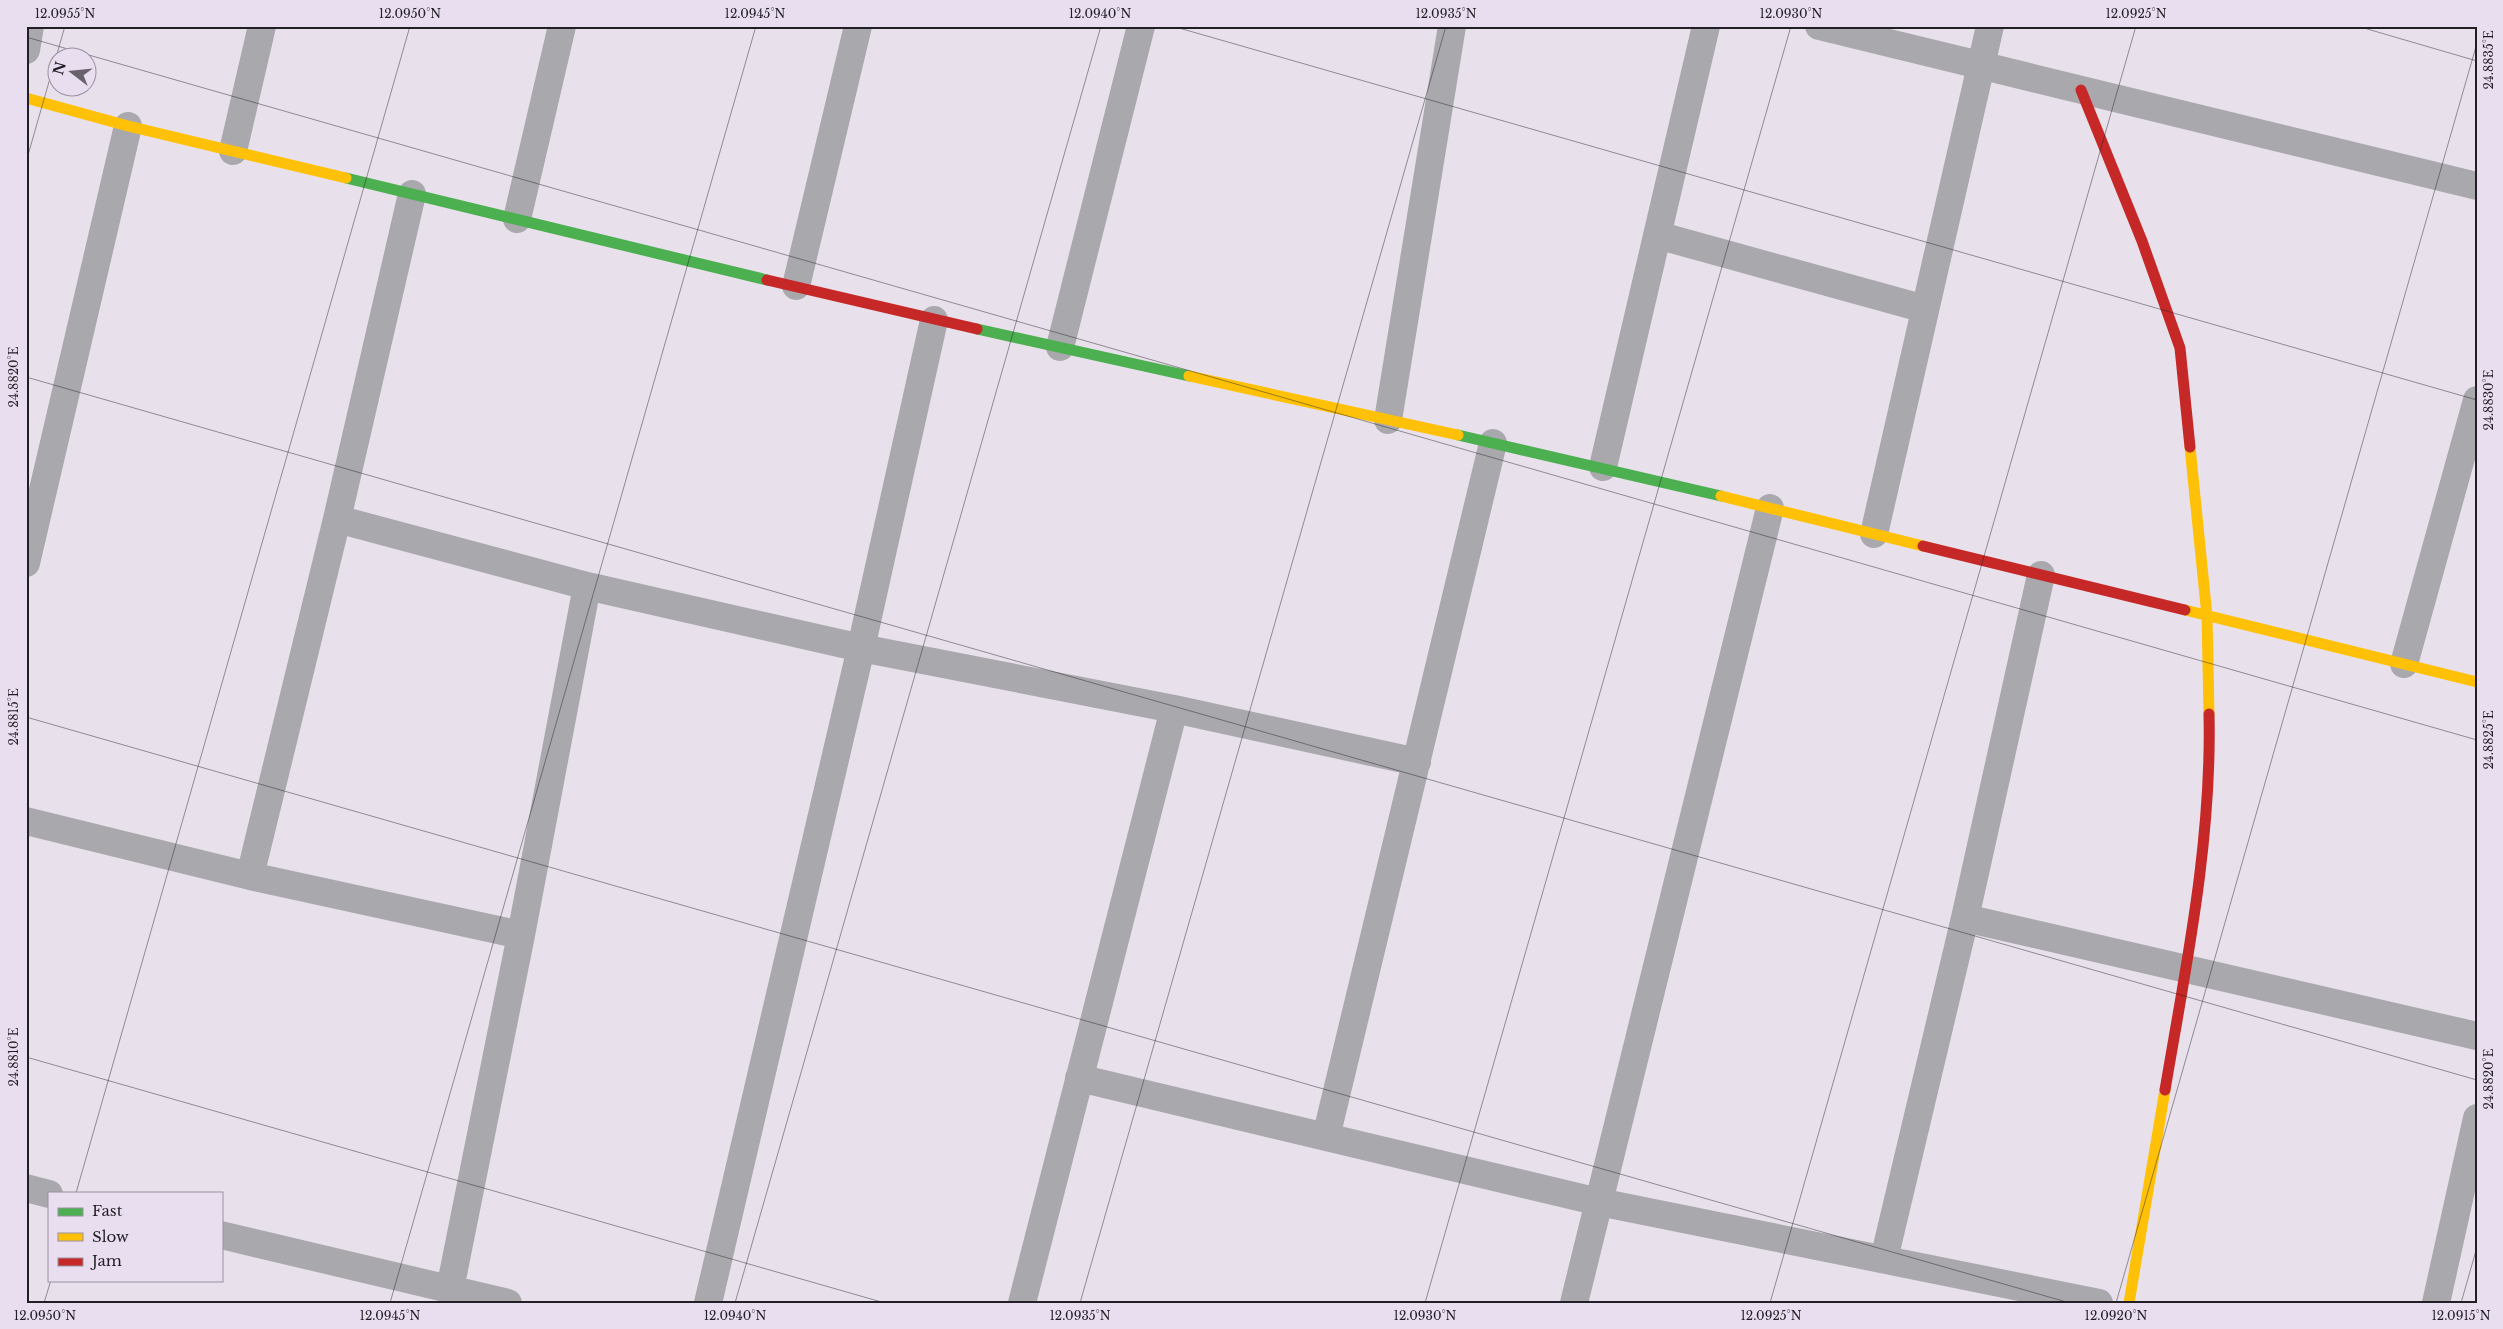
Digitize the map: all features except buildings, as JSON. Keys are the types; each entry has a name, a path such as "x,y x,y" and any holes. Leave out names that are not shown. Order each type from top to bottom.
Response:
{"street":[{"path":"26,50 30,26"},
{"path":"233,151 262,26"},
{"path":"517,219 562,26"},
{"path":"796,286 858,26"},
{"path":"1060,347 1141,26"},
{"path":"1388,420 1452,26"},
{"path":"1603,467 1706,26"},
{"path":"1819,26 2477,186"},
{"path":"1874,534 1990,26"},
{"path":"2082,90 2142,241 2180,348 2207,616 2210,753 2205,831 2186,968 2129,1303"},
{"path":"26,98 128,126 934,320 1603,467 2477,682"},
{"path":"26,563 128,126"},
{"path":"250,876 338,519 412,194"},
{"path":"1658,235 1925,309"},
{"path":"708,1303 861,648 934,320"},
{"path":"2404,664 2477,400"},
{"path":"1326,1136 1493,443"},
{"path":"1574,1303 1770,508"},
{"path":"338,519 587,586 861,648 1174,709 1417,762"},
{"path":"1884,1259 1965,918 2041,575"},
{"path":"450,1289 521,935 587,586"},
{"path":"1022,1303 1174,709"},
{"path":"26,821 250,876 521,935"},
{"path":"1965,918 2477,1036"},
{"path":"1080,1078 1599,1202 2099,1303"},
{"path":"2436,1303 2477,1118"},
{"path":"26,1188 48,1194"},
{"path":"222,1234 508,1303"}],"traffic: fast":[{"path":"346,178 767,280"},
{"path":"977,329 1189,376"},
{"path":"1458,435 1721,496"}],"traffic: slow":[{"path":"26,98 128,126 346,178"},
{"path":"1189,376 1458,435"},
{"path":"2190,447 2207,616 2209,714"},
{"path":"1721,496 1923,546"},
{"path":"2185,610 2477,682"},
{"path":"2129,1303 2165,1090"}],"traffic: jam":[{"path":"2081,90 2142,241 2180,348 2190,447"},
{"path":"767,280 977,329"},
{"path":"1923,546 2185,610"},
{"path":"2165,1090 2189,950 2202,856 2209,762 2209,714"}]}
